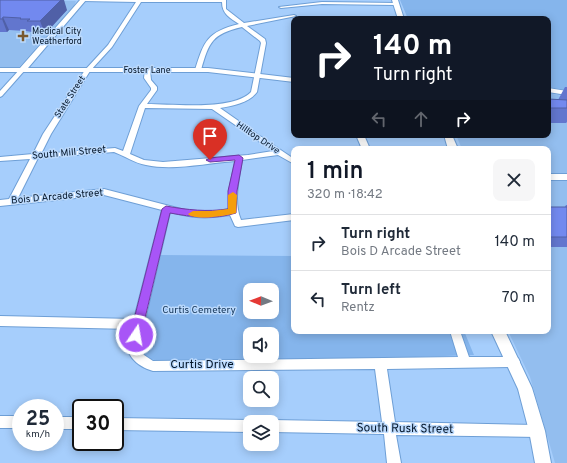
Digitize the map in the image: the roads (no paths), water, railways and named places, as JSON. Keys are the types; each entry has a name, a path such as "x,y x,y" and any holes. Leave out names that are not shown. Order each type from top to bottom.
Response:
{"street":[{"path":"0,94 83,0 224,0 224,9 242,26 263,40 264,45 254,92 248,97 228,105 214,107 142,106"},
{"name":"State Street","path":"12,201 47,134 88,70 110,46 140,1"},
{"path":"278,1 281,7 295,16"},
{"path":"281,7 322,3 395,2 400,16"},
{"path":"198,70 205,48 210,39 230,29 291,18"},
{"name":"Foster Lane","path":"0,70 198,70 291,80"},
{"path":"126,154 142,106 154,90 154,87 147,80 147,70"},
{"path":"551,91 567,94"},
{"name":"Hilltop Drive","path":"214,107 291,160"},
{"name":"South Mill Street","path":"0,159 98,150 115,150 126,154 134,160 146,163 166,164 239,158 279,152"},
{"path":"239,158 232,191 233,211 238,224 291,217"},
{"path":"551,177 567,177"},
{"name":"Bois D Arcade Street","path":"0,203 104,192 189,214 211,214 233,211"},
{"name":"Curtis Drive","path":"166,209 133,346 137,356 144,363 153,366 514,362"},
{"path":"0,320 138,324"},
{"path":"456,334 465,362"},
{"path":"500,334 525,388 537,431 543,463"},
{"path":"380,363 394,463"},
{"path":"0,422 12,422"},
{"path":"124,424 243,426"},
{"name":"South Rusk Street","path":"279,426 537,431"}],"place":[{"name":"Medical City Weatherford","path":"23,36"}],"park label":[{"name":"Curtis Cemetery","path":"199,310"}]}
